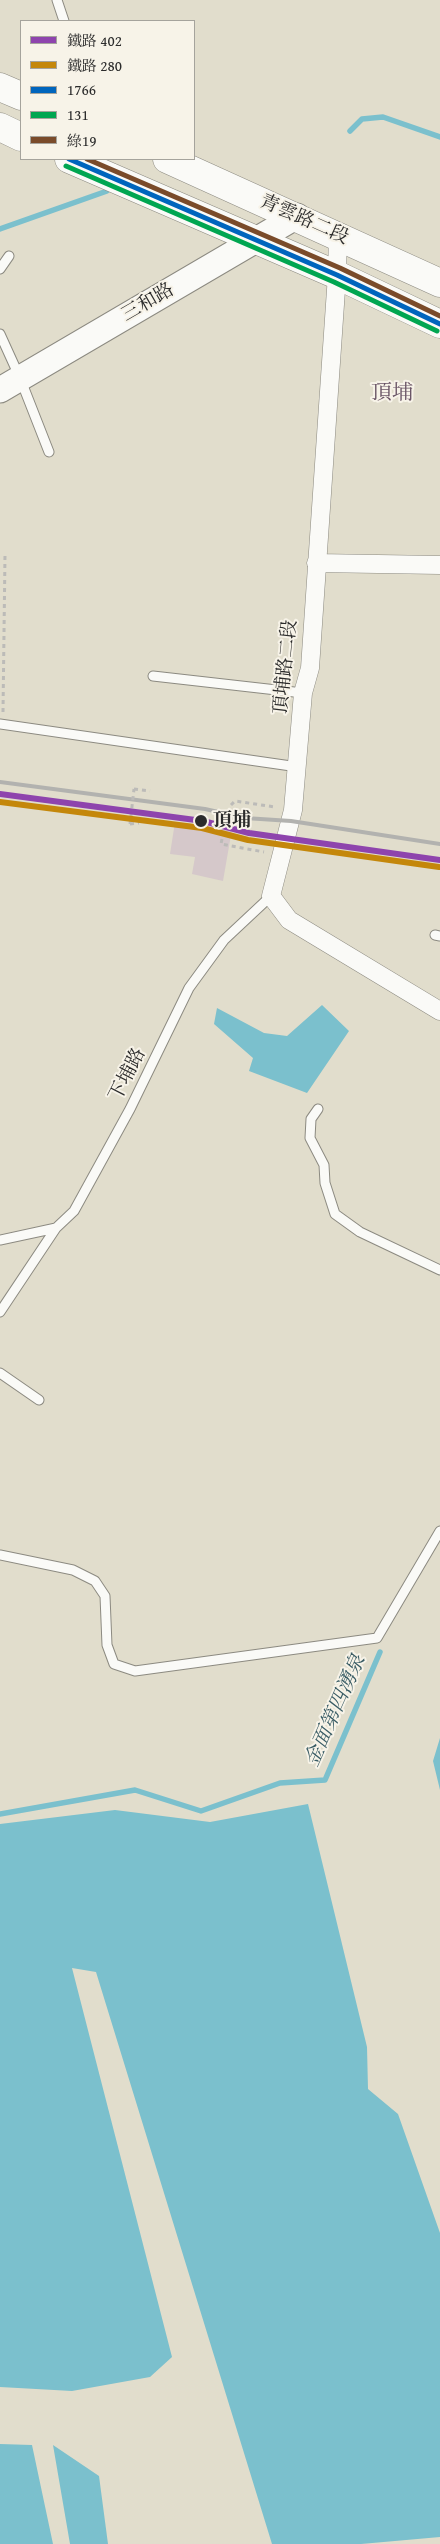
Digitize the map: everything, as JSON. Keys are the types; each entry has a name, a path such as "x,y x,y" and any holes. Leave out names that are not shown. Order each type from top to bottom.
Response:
{"main road":[{"path":"0,87 20,96"},
{"path":"0,127 20,137"},
{"name":"青雲路二段","path":"71,160 254,241 337,275 440,324"},
{"name":"青雲路二段","path":"170,160 338,234 440,283"},
{"name":"三和路","path":"10,384 297,216"}],"street":[{"name":"頂埔路二段","path":"271,896 293,810 303,694 310,668 337,275 338,234"},
{"path":"316,563 440,565"},
{"path":"271,896 289,920 440,1011"}],"lane":[{"path":"57,0 64,20"},
{"path":"0,269 10,256"},
{"path":"0,334 10,384 48,452"},
{"path":"153,676 303,694"},
{"path":"2,724 298,767"},
{"name":"下埔路","path":"0,1312 56,1228 74,1211 130,1109 189,988 224,940 271,896"},
{"path":"318,1109 311,1119 310,1138 324,1165 324,1183 335,1214 360,1232 440,1270"},
{"path":"0,1240 56,1228"},
{"path":"0,1373 39,1400"},
{"path":"0,1555 73,1570 95,1581 105,1596 107,1646 114,1664 135,1671 377,1638 440,1531"}],"path":[{"path":"2,724 5,555"},
{"path":"139,823 130,824 134,789 150,791"},
{"path":"231,805 235,801 293,810"},
{"path":"222,839 221,844 282,855"}],"water":[{"path":"322,1005 349,1031 307,1093 249,1071 253,1058 214,1024 217,1008 264,1033 287,1036"},
{"path":"440,1738 440,1790 433,1761"},
{"path":"308,1804 367,2047 368,2089 398,2114 440,2233 440,2537 361,2544 272,2544 96,1972 72,1968 172,2357 150,2377 72,2391 0,2387 0,1824 115,1810 210,1822"},
{"path":"0,2444 32,2445 53,2544 0,2544"},
{"path":"53,2445 99,2476 108,2544 70,2544"}],"building":[{"path":"175,822 232,829 223,881 192,874 195,857 170,854"}],"waterway":[{"path":"350,131 362,119 383,117 440,137"},
{"path":"0,229 107,191"},
{"name":"金面第四湧泉","path":"0,1814 135,1790 201,1811 280,1783 325,1780 380,1652"}],"railway":[{"path":"0,782 205,809 245,818 291,821 440,844"}],"rail line":[{"name":"402","path":"0,794 203,821 249,833 440,860"},
{"name":"280","path":"0,802 202,828 248,840 439,867"}],"transit line":[{"name":"1766","path":"71,160 337,275 440,324"},
{"name":"綠19","path":"89,160 340,268 440,316"},
{"name":"131","path":"66,166 334,282 437,331"}],"place":[{"name":"頂埔","path":"201,821"}],"district":[{"name":"頂埔","path":"392,394"}]}
